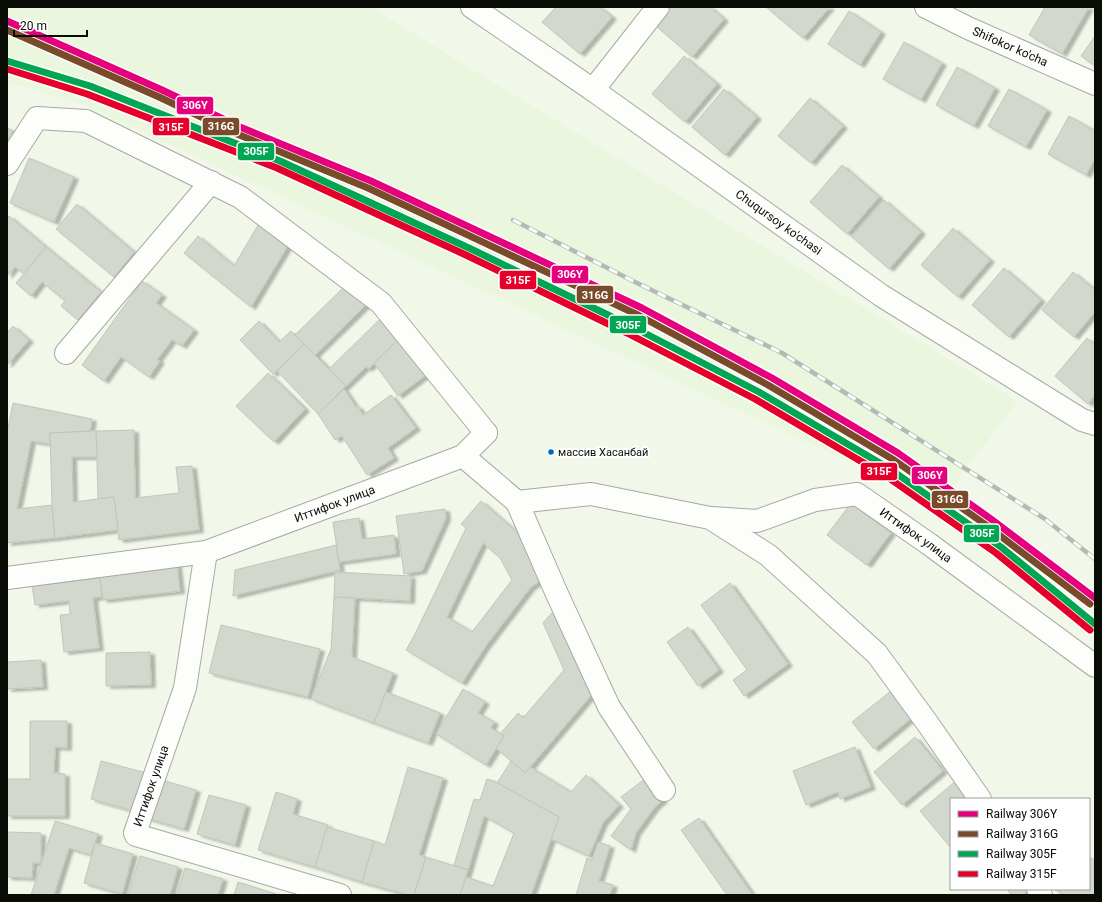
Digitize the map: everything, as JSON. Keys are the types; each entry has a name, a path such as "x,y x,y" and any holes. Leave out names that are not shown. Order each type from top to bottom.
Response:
{"street":[{"name":"Chuqursoy ko'chasi","path":"472,7 593,90 882,296 1082,420 1095,424"},
{"path":"593,90 658,7"},
{"name":"Shifokor ko'cha","path":"926,7 968,28 1095,84"},
{"path":"7,164 37,118 86,120 211,182 66,353"},
{"name":"Иттифок улица","path":"7,578 206,552 463,456 486,433 381,303 240,197 211,182"},
{"path":"463,456 517,502 609,707 664,790"},
{"name":"Иттифок улица","path":"517,502 591,494 710,518 757,521 815,500 857,494 929,544 1095,666"},
{"name":"Иттифок улица","path":"710,518 768,555 877,654 979,798"},
{"name":"Иттифок улица","path":"206,552 185,688 135,833 136,835 340,895"}],"shaded area":[{"path":"7,7 371,7 1018,401 939,504 85,105 7,82"}],"building":[{"path":"556,7 600,7 612,17 580,54 542,22"},
{"path":"670,7 710,7 724,19 692,57 655,25"},
{"path":"766,7 830,7 803,38"},
{"path":"1045,7 1089,7 1062,54 1029,35"},
{"path":"849,11 881,32 860,65 828,44"},
{"path":"1095,36 1095,66 1081,56"},
{"path":"904,42 942,63 921,100 883,79"},
{"path":"684,56 717,84 685,122 652,94"},
{"path":"957,67 995,88 974,126 936,105"},
{"path":"724,89 757,117 725,155 692,127"},
{"path":"1009,89 1047,110 1026,147 988,126"},
{"path":"810,98 843,126 811,163 778,136"},
{"path":"1069,116 1095,131 1095,159 1086,175 1048,154"},
{"path":"7,128 12,130 7,142"},
{"path":"29,158 74,177 54,222 10,203"},
{"path":"842,165 879,197 847,234 810,202"},
{"path":"884,200 921,232 889,269 852,237"},
{"path":"77,204 134,252 114,277 56,229"},
{"path":"9,216 46,247 24,274 15,267 7,276 7,218"},
{"path":"258,225 289,244 251,307 184,253 198,236 234,266"},
{"path":"953,228 990,260 958,297 921,265"},
{"path":"46,247 101,292 78,320 61,306 65,301 42,282 31,296 16,283"},
{"path":"1004,268 1041,300 1009,337 972,305"},
{"path":"1073,272 1095,290 1095,312 1074,337 1042,310"},
{"path":"142,281 162,295 156,303 194,330 182,346 172,340 157,360 160,361 149,377 121,357 104,381 82,365"},
{"path":"349,282 369,302 315,355 295,335"},
{"path":"381,318 400,338 368,369 366,367 346,386 329,369"},
{"path":"259,321 279,342 291,331 304,344 273,374 240,340"},
{"path":"13,326 29,340 7,365 7,333"},
{"path":"400,338 426,375 398,396 374,363"},
{"path":"1087,338 1095,345 1095,395 1088,404 1055,376"},
{"path":"304,344 346,386 318,414 277,371"},
{"path":"268,373 305,409 274,442 236,406"},
{"path":"344,389 356,407 358,406 363,415 391,395 416,428 388,448 394,458 367,475 342,436 335,440 318,414"},
{"path":"13,403 92,419 90,431 50,433 50,444 31,441 17,509 52,505 55,538 7,543 7,433"},
{"path":"134,430 135,498 179,493 176,467 192,466 199,530 119,540 114,497 98,499 96,431"},
{"path":"96,431 97,457 72,457 73,502 114,497 118,530 55,538 52,505 50,433"},
{"path":"481,501 521,536 544,579 531,587 485,647 462,683 406,650 466,528 461,524","holes":["483,543 500,558 512,580 472,632 447,617"]},
{"path":"851,503 891,533 867,565 827,535"},
{"path":"445,509 446,518 422,571 404,574 396,516"},
{"path":"359,518 362,539 394,535 396,554 339,562 333,522"},
{"path":"336,545 340,570 233,596 235,570"},
{"path":"177,564 180,591 103,600 99,573"},
{"path":"335,572 411,576 410,601 334,597"},
{"path":"100,578 102,597 93,598 99,648 64,652 60,615 70,614 69,601 35,605 32,586"},
{"path":"730,583 788,664 744,696 733,680 747,670 701,605"},
{"path":"334,597 355,598 352,657 393,673 374,723 311,699 331,649"},
{"path":"556,608 594,692 525,773 496,748 504,736 500,734 518,713 523,718 564,670 543,623"},
{"path":"221,625 320,649 308,697 209,673"},
{"path":"688,627 719,670 698,686 667,642"},
{"path":"150,652 151,685 106,686 106,653"},
{"path":"41,660 43,687 7,689 7,662"},
{"path":"463,689 485,702 478,713 494,722 491,728 504,736 486,765 436,734"},
{"path":"891,691 913,717 874,749 852,722"},
{"path":"386,692 440,713 428,743 374,723"},
{"path":"30,721 67,721 67,748 55,747 54,773 65,774 65,816 7,816 7,779 30,779"},
{"path":"915,737 943,771 902,805 874,772"},
{"path":"855,747 871,787 840,799 838,792 806,805 793,771"},
{"path":"101,761 150,774 140,813 91,799"},
{"path":"511,761 525,773 530,767 571,792 586,775 619,805 603,823 589,856 551,839 559,817 497,783"},
{"path":"408,767 443,778 419,855 426,857 414,895 408,895 362,882 374,841 385,845"},
{"path":"646,778 663,800 655,807 636,833 631,850 611,836 631,809 621,797"},
{"path":"158,779 196,790 184,829 146,818"},
{"path":"487,779 494,781 559,817 531,895 460,895 466,877 493,886 514,833 484,816 468,870 454,865 474,799 480,800"},
{"path":"956,781 970,798 950,798 950,847 920,811"},
{"path":"276,792 297,799 293,814 328,825 315,867 258,850"},
{"path":"209,795 246,805 235,845 197,834"},
{"path":"699,818 752,894 751,895 727,895 681,830"},
{"path":"55,821 98,834 91,855 69,848 54,895 31,895"},
{"path":"327,827 374,841 362,882 315,867"},
{"path":"7,832 41,833 41,863 33,863 32,878 7,877"},
{"path":"598,842 610,846 599,881 613,885 610,895 576,895 587,858 592,860"},
{"path":"95,843 133,854 122,894 84,883"},
{"path":"140,856 178,867 170,895 128,895"},
{"path":"426,857 468,870 460,895 414,895"},
{"path":"1090,858 1095,860 1095,895 1064,895 1056,890 1090,890"},
{"path":"185,868 223,879 218,895 177,895"},
{"path":"238,882 276,894 234,895"},
{"path":"1008,890 1030,890 1022,895 1011,895"}],"railway":[{"path":"513,220 635,282 782,353 1045,519 1095,559"}],"rail line":[{"name":"306Y","path":"7,21 162,90 240,127 371,181 642,308 772,378 898,453 991,519 1095,598"},
{"name":"316G","path":"7,30 159,97 237,134 368,188 638,315 768,385 894,460 986,525 1090,604"},
{"name":"305F","path":"7,61 90,86 280,161 471,249 631,326 759,392 890,469 1001,547 1095,624"},
{"name":"315F","path":"7,69 87,94 277,168 468,256 627,333 755,399 886,476 996,553 1090,630"}],"place":[{"name":"массив Хасанбай","path":"551,452"}]}
